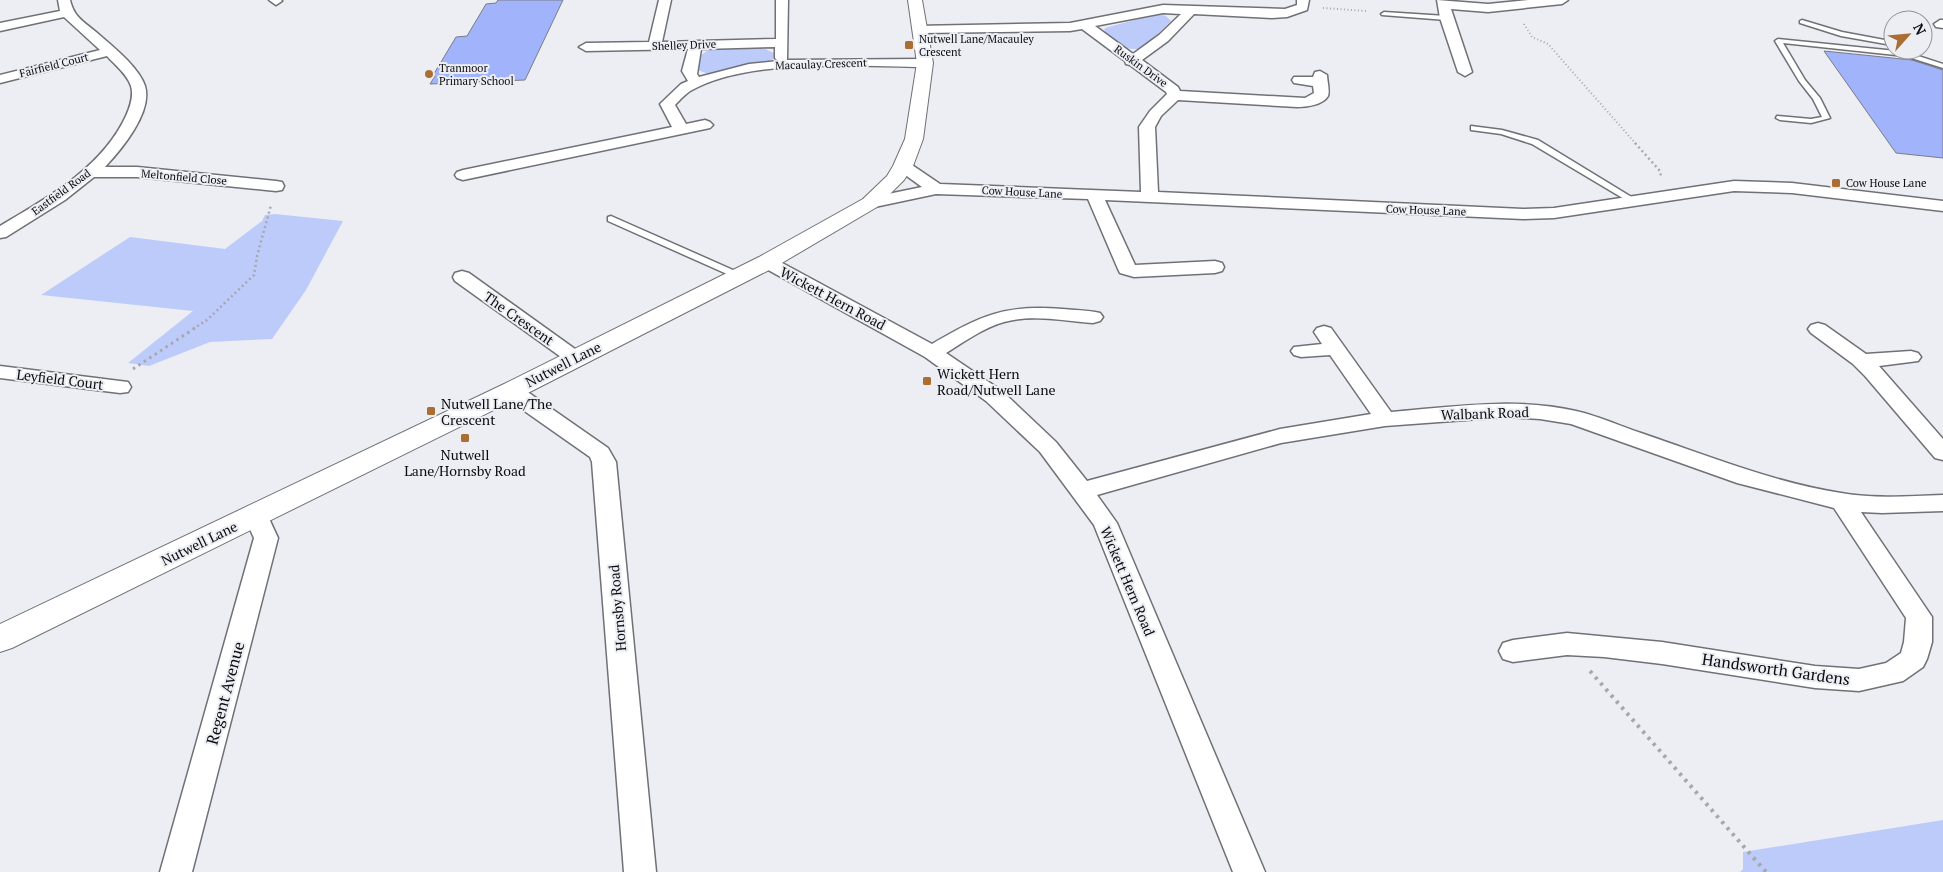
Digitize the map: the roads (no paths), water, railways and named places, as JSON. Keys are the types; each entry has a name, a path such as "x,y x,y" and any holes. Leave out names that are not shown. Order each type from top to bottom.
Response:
{"street":[{"path":"655,46 665,0"},
{"path":"782,0 784,64"},
{"name":"Nutwell Lane","path":"0,639 511,391 767,262 870,203 894,180 903,166 914,139 925,63 915,0"},
{"path":"1465,72 1446,18 1444,2 1488,8 1562,0"},
{"path":"921,29 1085,25 1150,11 1191,10 1287,13 1303,3"},
{"path":"1138,4 1150,11"},
{"path":"0,27 65,6"},
{"name":"Eastfield Road","path":"0,234 54,200 91,172 122,138 133,117 138,102 138,86 126,67 108,52 65,6"},
{"path":"1131,61 1184,19 1191,10"},
{"name":"Ruskin Drive","path":"1085,25 1131,61 1170,87 1174,95 1155,114 1147,127 1150,198"},
{"name":"Shelley Drive","path":"586,47 782,43"},
{"path":"696,44 689,71 690,76 697,82"},
{"name":"Fairfield Court","path":"0,79 108,52"},
{"name":"Macaulay Crescent","path":"681,130 667,104 678,90 721,75 784,64 925,63"},
{"path":"1174,95 1308,102 1322,95 1320,79 1299,80"},
{"path":"463,175 705,124"},
{"path":"903,166 936,190"},
{"name":"Meltonfield Close","path":"91,172 138,172 276,186"},
{"name":"Cow House Lane","path":"870,203 936,190 971,189 1524,214 1554,213 1734,186 1764,186 1941,208"},
{"path":"1095,196 1127,269 1134,271 1215,267"},
{"name":"Wickett Hern Road","path":"767,262 932,353 994,396 1048,447 1104,523 1249,872"},
{"name":"The Crescent","path":"462,277 576,358"},
{"path":"932,353 984,323 1001,317 1017,314 1093,317"},
{"path":"1818,329 1861,361 1887,388 1923,433 1943,453"},
{"path":"1301,351 1330,340 1385,419"},
{"path":"1861,361 1911,357"},
{"name":"Leyfield Court","path":"0,372 113,386"},
{"name":"Hornsby Road","path":"511,391 600,453 604,462 640,872"},
{"name":"Walbank Road","path":"1082,491 1280,436 1385,419 1507,410 1540,412 1575,418 1780,487 1842,502 1882,504 1943,503"},
{"name":"Handsworth Gardens","path":"1513,651 1567,644 1604,646 1662,653 1815,677 1859,680 1894,674 1913,659 1918,642 1919,617 1842,502"},
{"name":"Regent Avenue","path":"176,872 266,538 256,516"}],"lane":[{"path":"1384,14 1446,18"},
{"path":"1802,22 1841,34 1883,41"},
{"path":"1780,118 1811,121 1826,118 1816,98 1802,81 1778,40 1883,51"},
{"path":"1924,60 1943,66"},
{"path":"1474,128 1502,132 1535,142 1634,201"},
{"path":"611,219 739,276"}],"place":[{"name":"Nutwell Lane/Macauley Crescent","path":"909,45"},
{"name":"Tranmoor Primary School","path":"429,74"},
{"name":"Cow House Lane","path":"1836,183"},
{"name":"Wickett Hern Road/Nutwell Lane","path":"927,381"},
{"name":"Nutwell Lane/The Crescent","path":"431,411"},
{"name":"Nutwell Lane/Hornsby Road","path":"465,438"}]}
